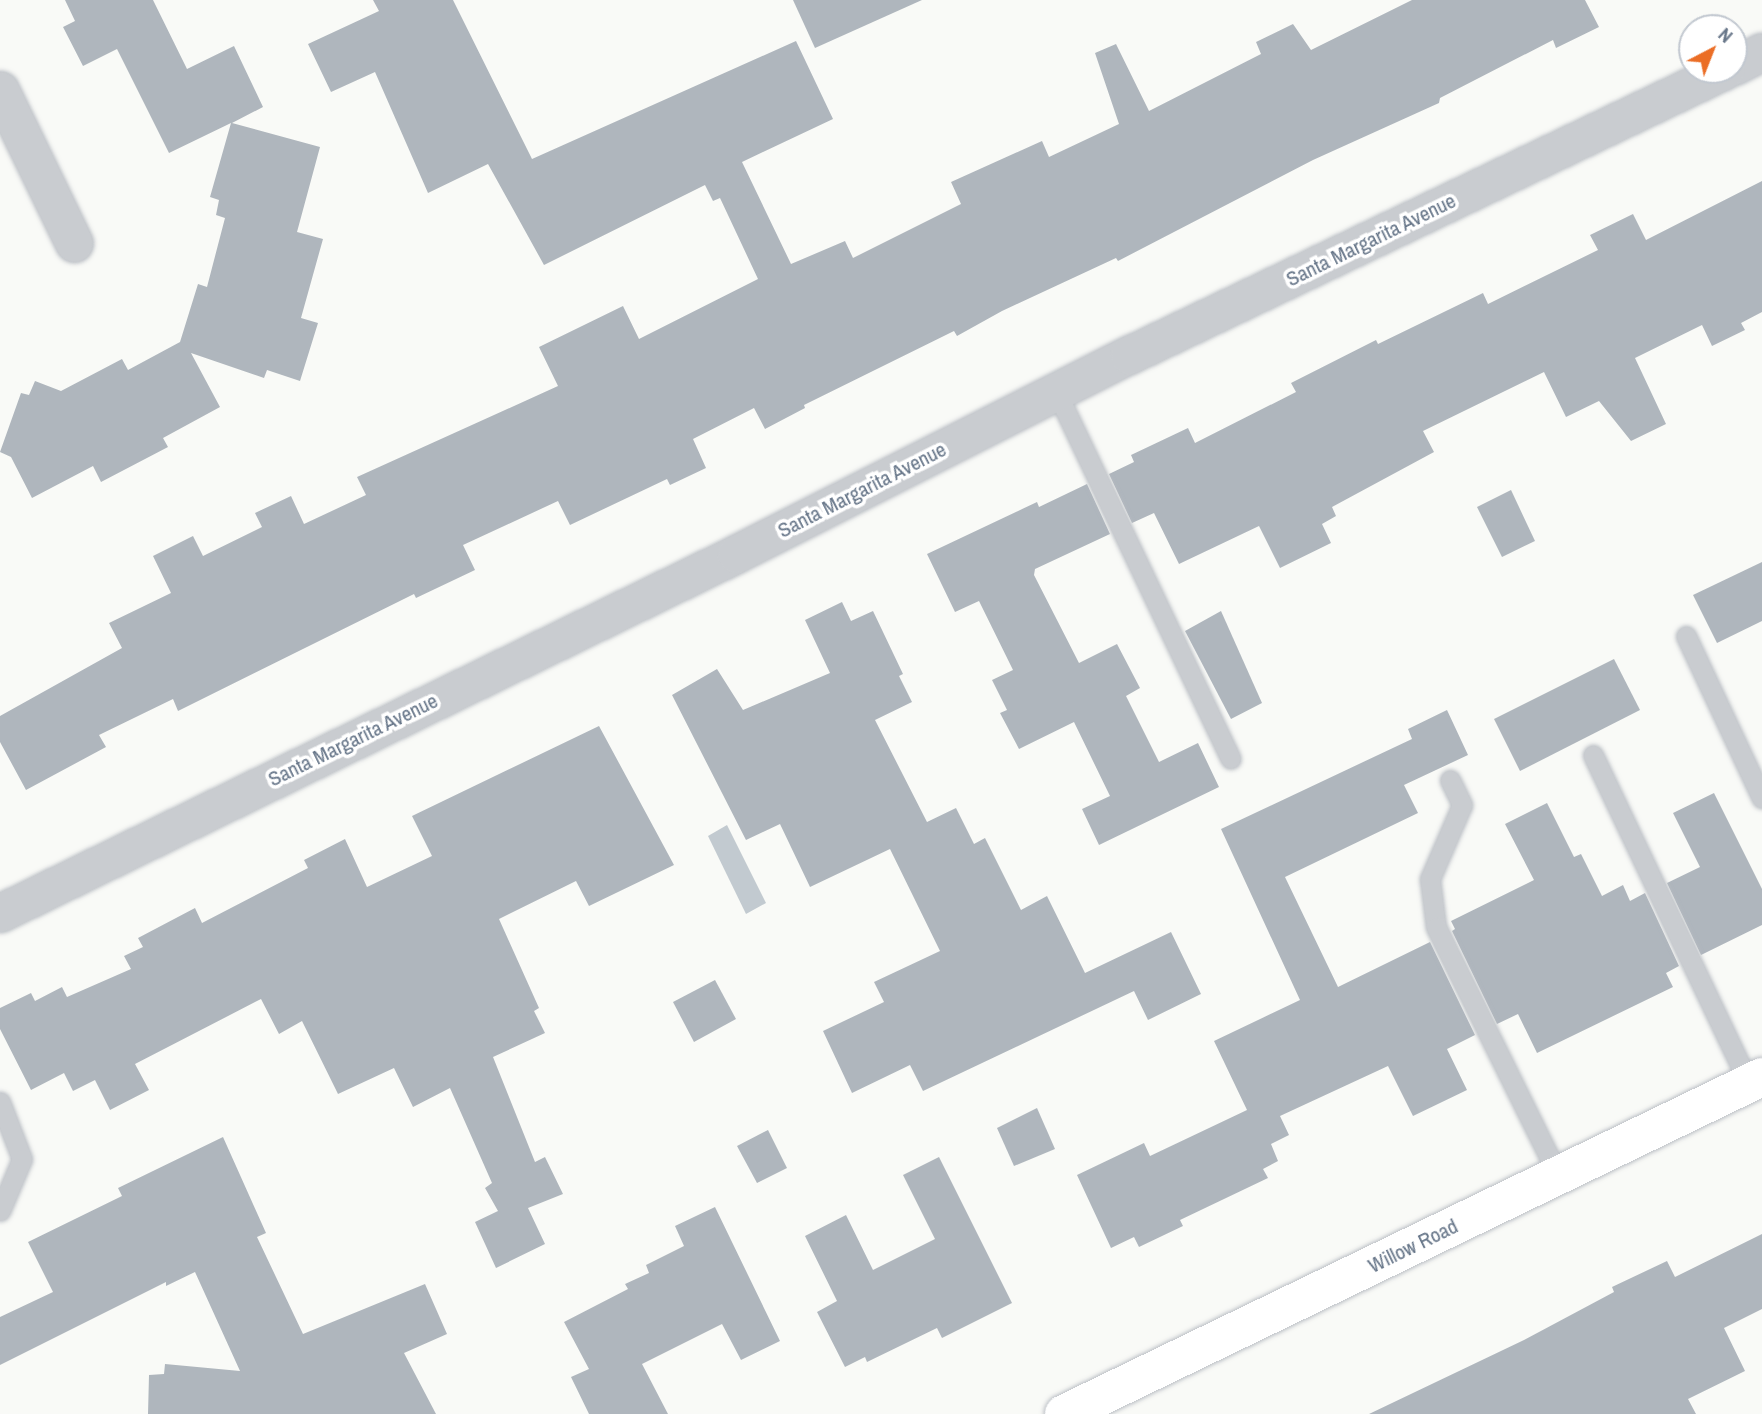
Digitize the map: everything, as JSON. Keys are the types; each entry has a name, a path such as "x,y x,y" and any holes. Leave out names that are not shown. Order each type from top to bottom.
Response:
{"main road":[{"name":"Willow Road","path":"1064,1414 1756,1080"}],"street":[{"name":"Santa Margarita Avenue","path":"0,913 736,554 1056,391 1696,84"},
{"path":"0,90 74,243"}],"lane":[{"path":"1056,391 1231,759"},
{"path":"1686,636 1762,797"},
{"path":"1593,755 1756,1080"},
{"path":"1450,780 1462,805 1430,879 1436,927 1558,1175"},
{"path":"0,1102 22,1159 0,1211"}],"shaded area":[{"path":"727,825 766,903 746,914 708,836"}],"building":[{"path":"65,0 153,0 187,69 234,46 263,107 232,123 320,147 297,232 323,239 301,318 318,323 300,381 267,370 264,378 191,353 220,407 163,438 168,447 101,482 93,466 32,498 11,457 0,452 21,393 29,395 35,381 61,391 122,359 128,370 180,342 198,284 207,287 225,218 216,215 219,200 210,197 231,123 169,153 117,49 83,66 63,27 75,21"},
{"path":"373,0 453,0 532,159 796,41 833,119 742,162 791,264 845,241 853,258 961,204 951,182 1042,141 1049,157 1119,124 1095,53 1116,44 1149,111 1261,54 1256,42 1293,24 1311,50 1412,0 1585,0 1599,27 1556,48 1553,40 1440,98 1439,103 1313,160 1118,261 1116,258 1002,311 957,336 954,331 804,405 805,408 765,429 754,408 693,439 706,468 670,485 667,479 570,525 558,501 463,545 475,570 416,598 414,594 178,711 173,699 99,735 106,747 26,790 0,742 0,716 122,648 109,623 171,593 153,556 193,536 203,556 262,527 255,513 291,496 304,524 366,495 357,477 558,386 539,347 623,306 639,339 758,279 720,198 713,201 705,185 544,265 488,164 428,193 375,72 331,92 308,44 379,11"},
{"path":"793,0 922,0 815,48"},
{"path":"1762,181 1762,312 1741,323 1745,330 1712,346 1702,325 1635,358 1666,424 1631,441 1599,401 1566,417 1544,372 1423,431 1434,452 1332,507 1336,516 1322,524 1331,543 1280,568 1259,526 1179,564 1154,513 1132,523 1109,474 1134,462 1131,455 1188,428 1195,443 1296,392 1291,383 1376,340 1378,344 1483,293 1488,304 1598,250 1590,235 1633,214 1646,240"},
{"path":"1087,484 1110,534 1035,569 1034,575 1079,663 1117,644 1140,688 1126,696 1159,762 1198,743 1219,787 1099,845 1082,809 1110,796 1074,722 1019,749 1000,713 1007,710 992,680 1013,670 979,601 955,612 927,554 1037,502 1039,507"},
{"path":"1511,490 1535,541 1502,557 1477,507"},
{"path":"1762,562 1762,621 1717,643 1693,595"},
{"path":"842,602 851,621 873,611 903,674 899,676 912,702 875,720 927,822 956,808 974,844 985,838 1021,910 1047,896 1085,973 1171,932 1201,994 1148,1020 1134,991 923,1091 910,1065 852,1093 823,1031 884,1002 874,982 940,951 890,849 810,887 780,824 746,840 672,695 717,669 743,710 830,673 805,620"},
{"path":"1221,611 1262,703 1231,719 1185,631"},
{"path":"1614,659 1640,710 1520,771 1494,719"},
{"path":"1447,710 1468,755 1404,785 1418,813 1285,877 1338,987 1430,942 1475,1035 1447,1049 1467,1090 1413,1116 1388,1066 1280,1116 1289,1135 1271,1144 1278,1161 1263,1169 1268,1178 1180,1220 1183,1226 1139,1247 1134,1237 1111,1248 1077,1175 1144,1143 1150,1156 1247,1110 1214,1041 1300,1000 1221,829 1412,739 1408,729"},
{"path":"599,726 674,865 589,906 576,881 499,919 539,1008 534,1011 545,1033 493,1057 535,1162 545,1157 563,1194 528,1208 545,1244 496,1268 475,1222 498,1211 485,1188 492,1183 450,1088 413,1107 394,1068 338,1094 302,1021 279,1034 261,999 135,1064 149,1090 110,1110 95,1080 73,1091 64,1073 31,1090 0,1029 0,1008 31,993 35,1001 62,987 67,997 131,969 124,956 143,947 138,938 195,908 202,923 308,868 304,860 345,839 367,887 432,856 412,816"},
{"path":"1714,793 1762,889 1762,925 1701,955 1667,883 1700,867 1673,813"},
{"path":"1547,803 1574,857 1581,854 1602,896 1623,885 1630,901 1645,893 1679,966 1666,973 1673,987 1537,1053 1518,1014 1497,1024 1452,931 1455,929 1451,921 1534,880 1505,824"},
{"path":"715,980 736,1019 694,1042 673,1002"},
{"path":"1037,1108 1055,1149 1014,1166 997,1128"},
{"path":"768,1130 787,1168 757,1183 737,1146"},
{"path":"223,1137 266,1233 257,1237 303,1334 425,1284 447,1334 404,1353 436,1414 148,1414 149,1375 164,1374 165,1364 240,1371 195,1272 166,1286 166,1282 0,1365 0,1317 53,1292 28,1242 122,1196 118,1188"},
{"path":"939,1157 1012,1303 942,1338 937,1328 867,1362 865,1357 845,1367 817,1312 837,1301 805,1236 846,1215 873,1270 935,1239 903,1175"},
{"path":"715,1207 780,1341 741,1360 722,1324 642,1364 668,1414 589,1414 571,1377 589,1369 564,1322 628,1289 625,1284 649,1273 646,1265 684,1246 675,1226"},
{"path":"1762,1234 1762,1309 1724,1328 1745,1371 1688,1399 1696,1414 1369,1414 1524,1340 1614,1292 1612,1287 1667,1261 1675,1277"}]}
